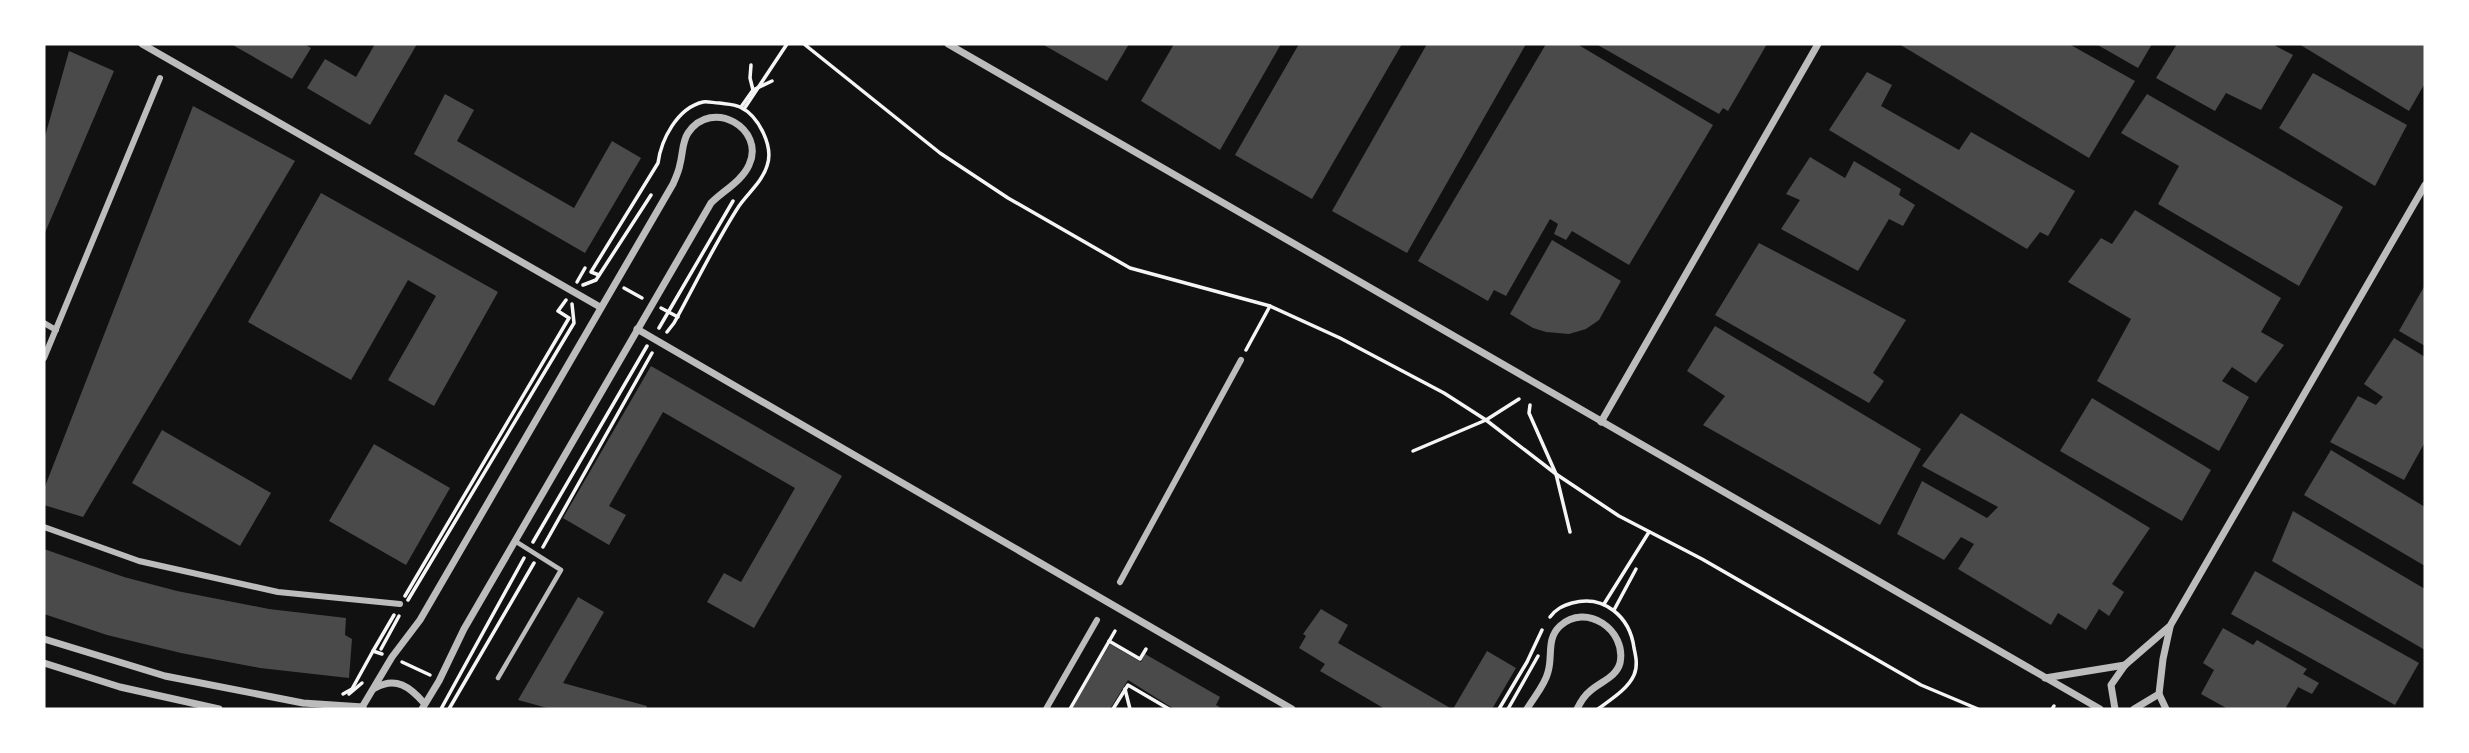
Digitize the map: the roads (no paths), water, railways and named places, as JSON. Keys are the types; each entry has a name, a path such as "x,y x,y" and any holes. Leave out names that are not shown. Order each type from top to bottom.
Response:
{"street":[{"path":"142,44 600,307"},
{"path":"948,44 2099,709"},
{"path":"1601,422 1818,44"},
{"path":"44,358 160,78"},
{"path":"44,639 165,677 280,699 362,708 392,657 420,620 673,184 680,166 684,140 689,131 699,121 713,117 721,116 738,124 747,134 751,146 751,163 742,177 711,203 464,629 439,681 423,706 412,689 401,684 384,683 375,688"},
{"path":"2166,709 2159,694 2170,626 2425,186"},
{"path":"44,323 56,330"},
{"path":"637,329 1292,709"},
{"path":"1120,582 1241,360"},
{"path":"44,527 139,561 265,589 400,604"},
{"path":"1527,709 1549,670 1551,642 1556,631 1573,619 1587,618 1604,623 1615,633 1620,663 1610,677 1587,693 1577,709"},
{"path":"1046,709 1097,620"},
{"path":"2115,709 2111,685 2125,664 2170,626"},
{"path":"44,663 120,687 219,709"},
{"path":"2044,678 2125,664"},
{"path":"2134,709 2159,694"}],"lane":[{"path":"498,678 561,570 515,540"}]}
